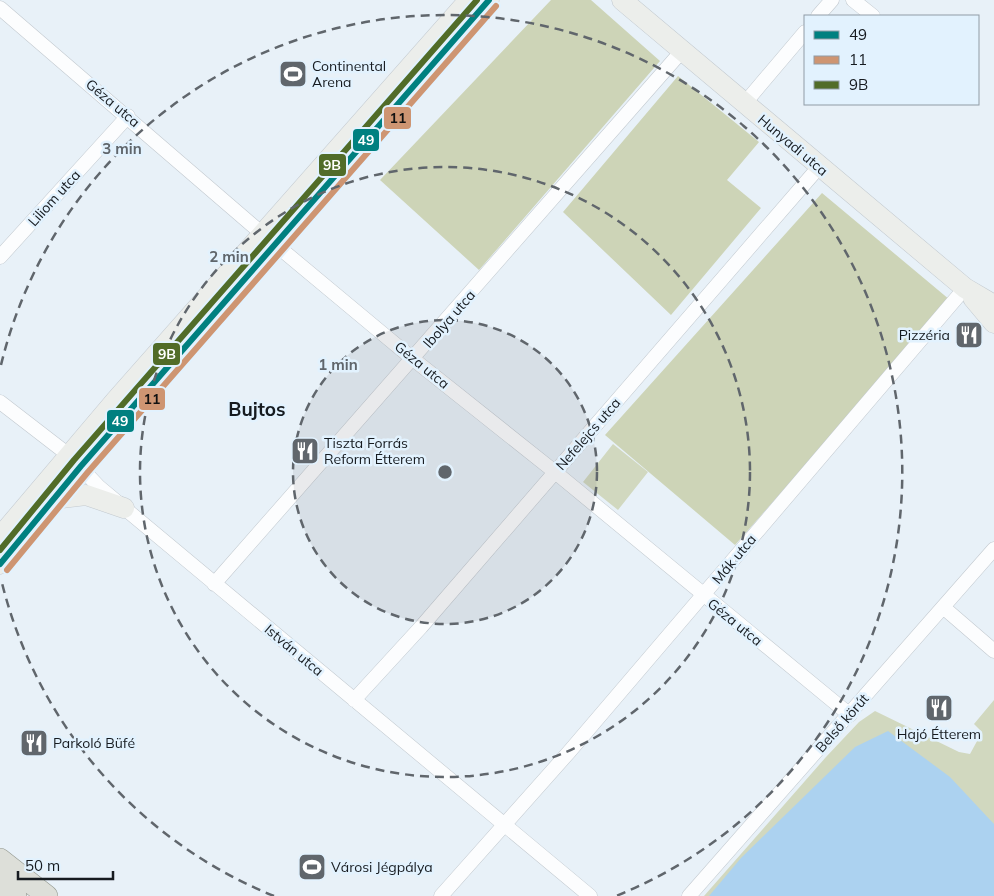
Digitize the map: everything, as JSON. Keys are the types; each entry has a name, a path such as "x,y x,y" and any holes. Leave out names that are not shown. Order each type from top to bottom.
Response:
{"main road":[{"path":"0,858 47,896"},
{"path":"0,883 16,896"}],"street":[{"path":"0,537 75,461 269,239 469,0"},
{"path":"269,239 489,0"},
{"name":"Hunyadi utca","path":"622,0 681,52 965,288 994,305"},
{"path":"819,15 832,0"},
{"path":"853,0 872,15"},
{"name":"Géza utca","path":"0,8 269,239 413,359 555,472 850,715"},
{"path":"744,104 804,33"},
{"name":"Ibolya utca","path":"214,584 681,52"},
{"name":"Liliom utca","path":"0,257 128,116"},
{"name":"Nefelejcs utca","path":"354,700 421,627 819,167"},
{"name":"Hunyadi utca","path":"965,288 994,323"},
{"name":"Mák utca","path":"441,896 569,752 965,288"},
{"name":"István utca","path":"0,402 75,461 99,487 590,896"},
{"path":"0,564 53,499 75,461"},
{"path":"53,499 86,495 124,508"},
{"name":"Belső körút","path":"689,896 994,549"},
{"path":"944,607 994,651"}],"green space":[{"path":"551,0 591,0 660,61 479,270 380,180"},
{"path":"678,76 759,142 727,180 761,208 671,315 563,212"},
{"path":"822,193 950,300 735,545 605,435"},
{"path":"613,444 648,472 618,510 583,482"},
{"path":"994,700 994,896 704,896 826,757 859,722 875,711 959,752 970,754 982,732 974,724"}],"water":[{"path":"888,731 950,777 994,824 994,896 709,896 741,858 855,747"}],"transit line":[{"name":"9B","path":"0,550 74,460 477,0"},
{"name":"49","path":"0,564 81,466 489,0"},
{"name":"11","path":"7,570 88,472 496,6"}],"place":[{"name":"Continental Arena","path":"293,74"},
{"name":"Pizzéria","path":"969,335"},
{"name":"Tiszta Forrás Reform Étterem","path":"305,451"},
{"name":"Hajó Étterem","path":"939,708"},
{"name":"Parkoló Büfé","path":"34,743"},
{"name":"Városi Jégpálya","path":"312,867"}],"district":[{"name":"Bujtos","path":"257,409"}]}
